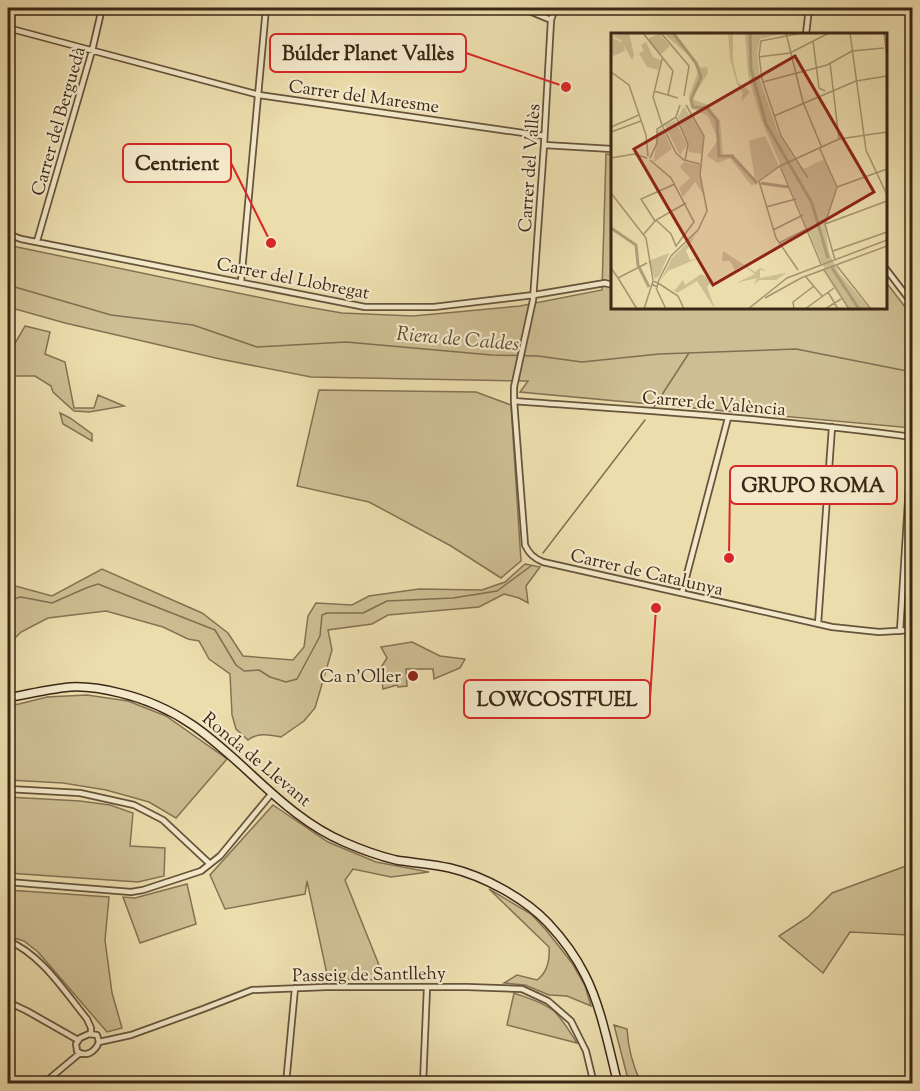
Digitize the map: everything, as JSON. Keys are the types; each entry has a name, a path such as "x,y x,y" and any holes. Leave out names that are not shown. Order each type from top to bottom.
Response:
{"main road":[{"name":"Ronda de Llevant","path":"8,698 72,687 107,690 166,708 197,727 286,806 325,833 395,859 451,868 504,890 526,904 548,924 569,949 585,975 596,1003 618,1083"}],"street":[{"name":"Carrer del Berguedà","path":"37,241 92,51 102,8"},
{"path":"241,282 266,8"},
{"path":"522,8 551,20"},
{"name":"Carrer del Vallès","path":"528,331 534,295 551,20 555,8"},
{"path":"806,33 809,8"},
{"name":"Carrer del Maresme","path":"8,28 259,95 544,136"},
{"path":"544,145 611,149"},
{"name":"Carrer del Llobregat","path":"8,234 21,239 365,307 435,307 611,285"},
{"path":"887,272 912,303"},
{"name":"Carrer de Catalunya","path":"528,331 514,387 514,401 525,545 531,555 543,562 832,627 873,632 912,630"},
{"name":"Carrer de València","path":"514,401 832,427 912,437"},
{"path":"682,593 728,418"},
{"path":"818,624 832,427"},
{"path":"900,631 912,437"},
{"path":"8,789 81,793 134,805 163,820 210,864"},
{"path":"8,882 131,892 201,872 220,856 272,793"},
{"path":"8,941 37,959 87,1019 91,1034"},
{"path":"423,1083 427,987"},
{"path":"286,1083 295,988"},
{"name":"Passeig de Santllehy","path":"99,1042 130,1035 252,990 522,988 548,1001 571,1021 586,1051 594,1083"},
{"path":"8,1002 78,1040"},
{"path":"91,1034 97,1035 99,1042 97,1046 86,1055 80,1053 76,1047 78,1040 91,1034"},
{"path":"43,1083 80,1053"}],"shaded area":[{"path":"606,154 611,155 611,309 887,309 887,283 912,316 912,428 520,392 528,381 311,377 220,359 65,323 8,307 8,244 342,313 413,316 520,306 602,290"},
{"path":"25,326 50,332 45,354 65,362 74,408 94,408 98,395 124,406 89,412 74,411 53,392 51,386 35,376 8,376 8,355"},
{"path":"319,390 476,392 511,405 521,561 501,578 451,546 369,502 297,486"},
{"path":"60,413 92,434 92,441 63,424"},
{"path":"525,564 540,567 526,586 528,603 504,594 479,607 388,615 372,624 328,630 332,650 315,708 304,721 281,737 260,735 248,740 236,729 232,715 230,674 209,659 199,641 188,639 163,627 106,611 48,618 21,632 8,645 8,584 52,596 102,569 202,613 228,633 243,656 293,660 304,647 308,616 316,603 352,605 369,596 419,589 482,590 505,582"},
{"path":"412,642 440,656 465,659 460,668 434,679 433,669 406,669 407,686 398,687 397,685 383,689 380,669 387,658 381,647"},
{"path":"87,695 128,701 166,716 227,759 176,818 149,802 106,790 63,783 8,780 8,705 47,697"},
{"path":"8,797 80,801 110,805 133,813 130,846 165,848 164,876 138,882 8,873"},
{"path":"273,805 328,842 376,862 429,872 391,877 353,869 345,880 385,980 328,979 307,881 305,894 225,909 210,875"},
{"path":"912,865 912,873 906,875 908,935 850,932 823,973 779,936 808,917 832,893"},
{"path":"187,884 196,924 140,943 123,897 135,898"},
{"path":"489,889 531,914 546,930 572,963 585,986 591,1006 567,996 549,995 525,985 504,983 517,975 537,980 548,965 549,947"},
{"path":"8,890 109,897 105,940 112,993 122,1028 107,1032 38,952 24,941 8,936"},
{"path":"514,993 554,1011 577,1043 507,1025"},
{"path":"614,1025 627,1029 631,1057 641,1083 629,1083"}],"waterway":[{"name":"Riera de Caldes","path":"8,285 111,315 193,325 257,347 346,342 492,355 538,356 582,362 659,354 796,349 912,372"},
{"path":"654,407 689,353"},
{"path":"543,553 645,420"},
{"path":"8,600 21,597 52,603 98,584 215,630 236,665 244,671 259,670 270,677 286,682 297,679 320,636 322,615 363,613 387,601 453,598 497,591 531,566"}],"place":[{"name":"Búlder Planet Vallès","path":"566,87"},
{"name":"Centrient","path":"271,243"},
{"name":"GRUPO ROMA","path":"729,558"},
{"name":"LOWCOSTFUEL","path":"656,608"},
{"name":"Ca n'Oller","path":"413,676"}]}
